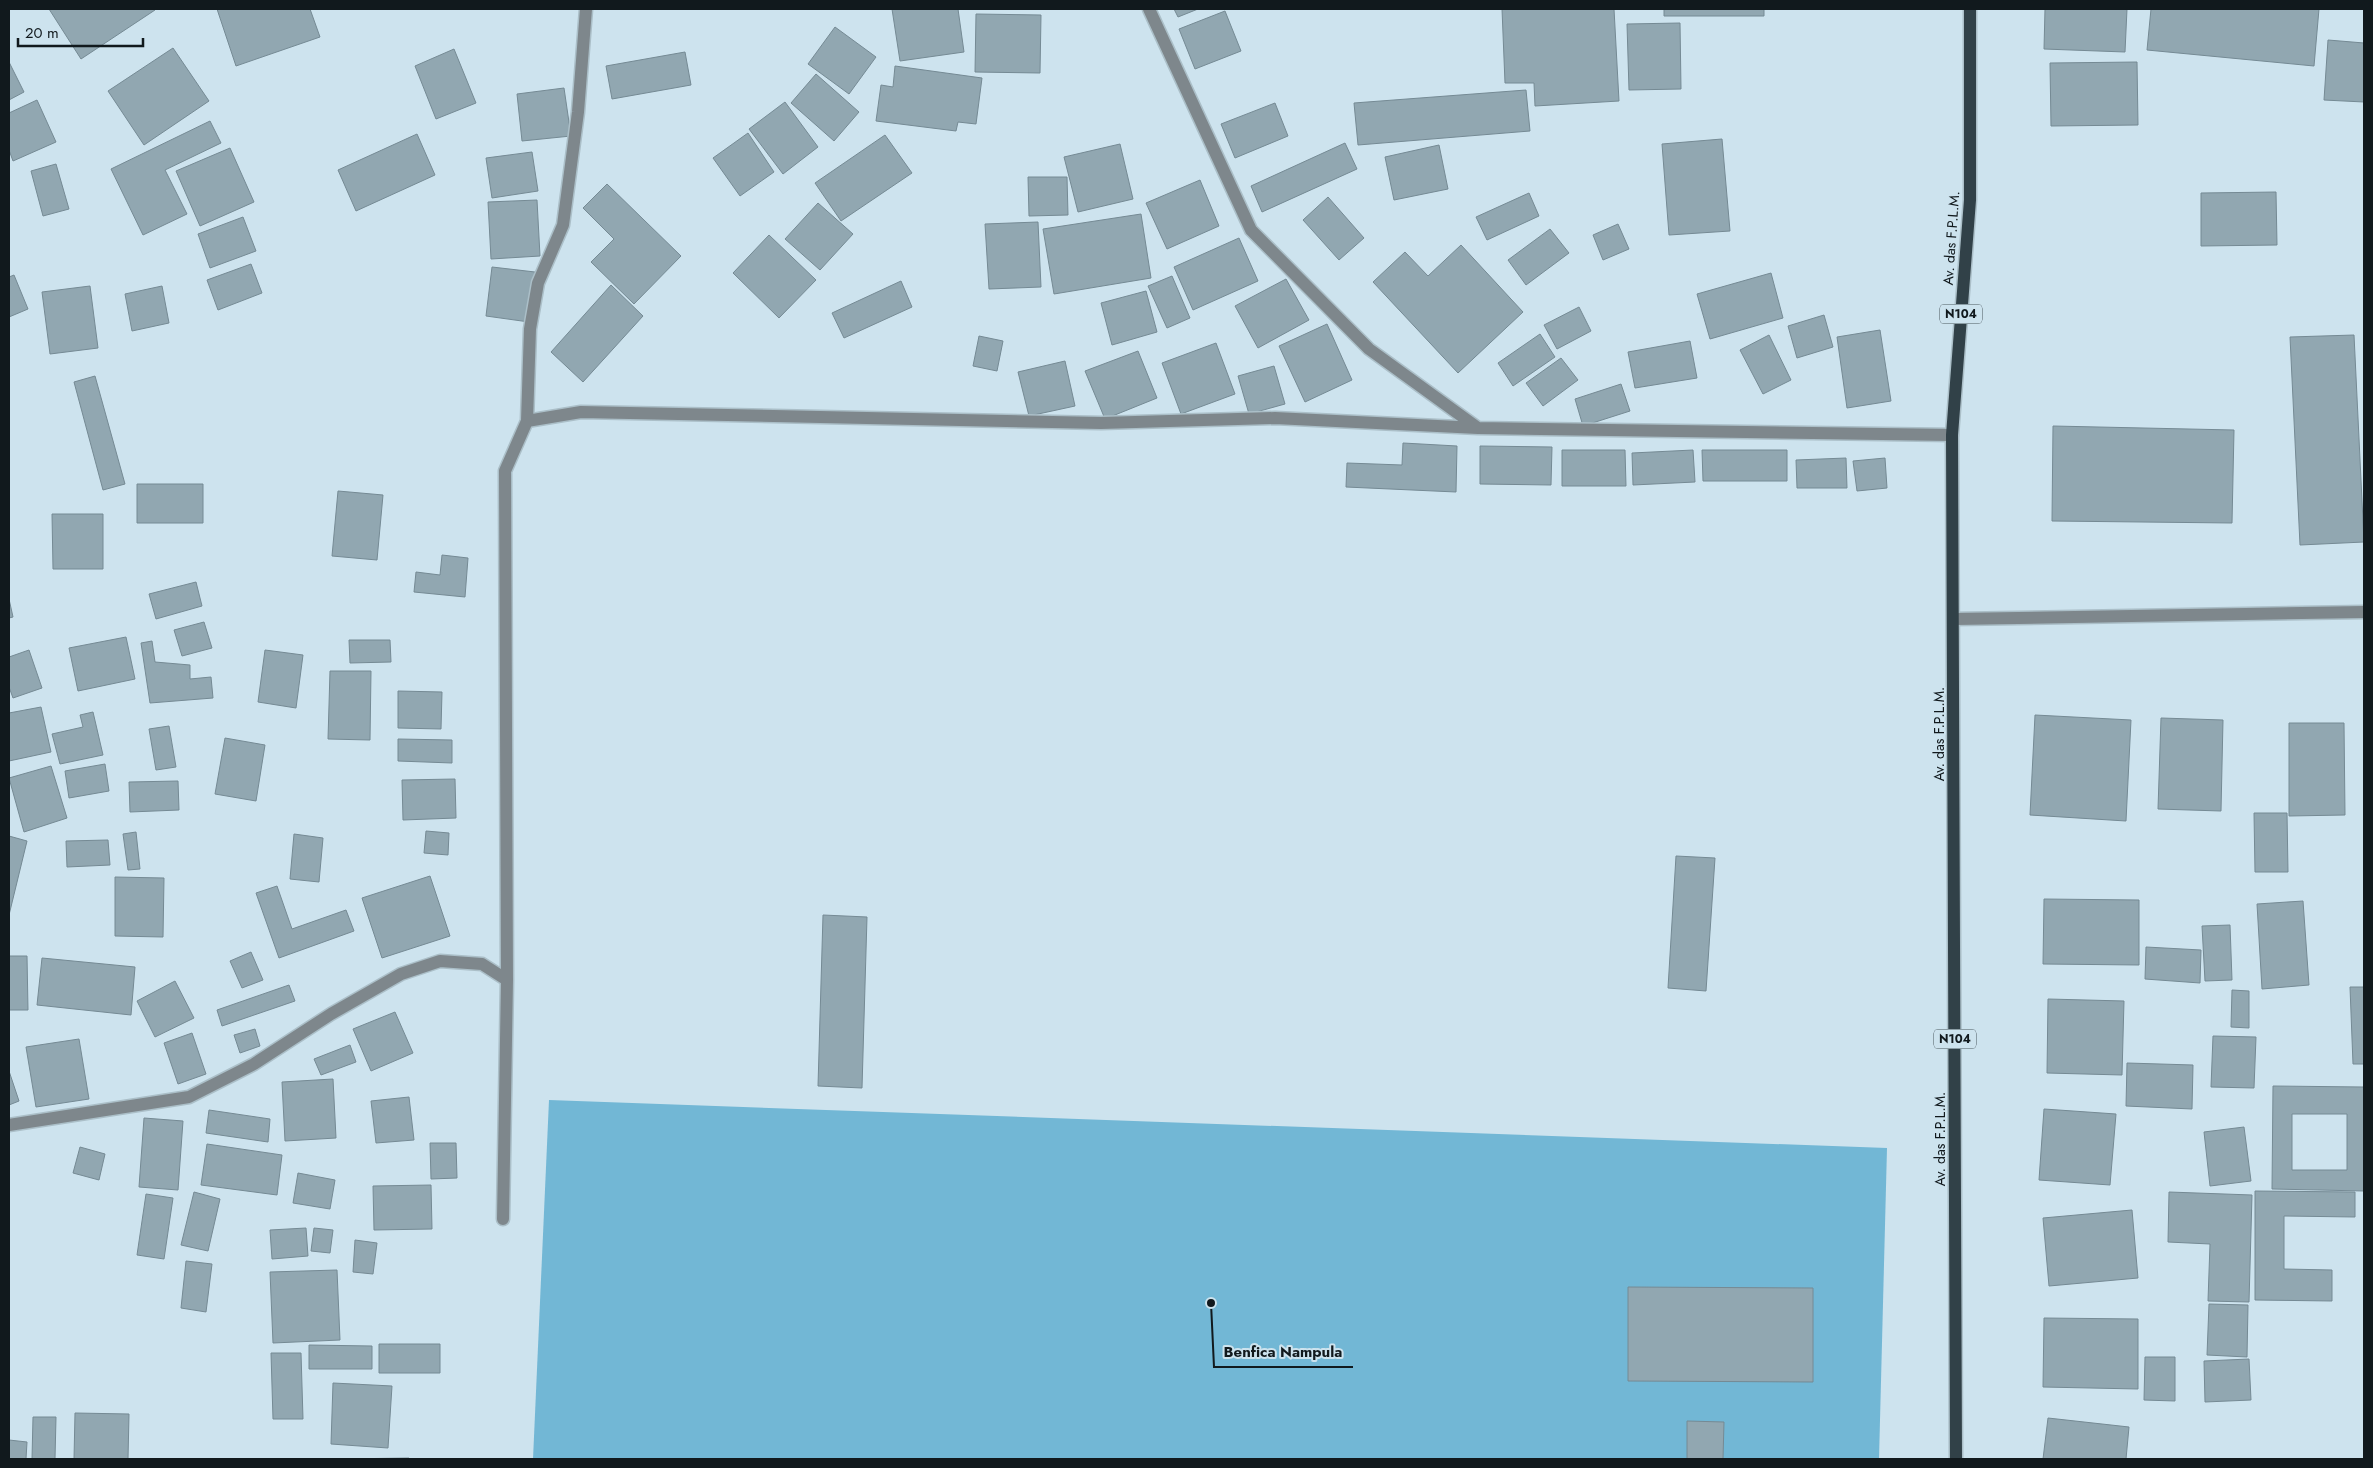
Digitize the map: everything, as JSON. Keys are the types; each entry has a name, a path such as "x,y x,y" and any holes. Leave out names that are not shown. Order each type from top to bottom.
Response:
{"main road":[{"name":"Av. das F.P.L.M.","path":"1956,1459 1952,435 1970,200 1970,9"}],"street":[{"path":"504,1219 507,980 505,471 527,421 530,329 538,283 563,225 578,112 586,9"},
{"path":"1149,9 1251,230 1369,350 1478,428"},
{"path":"527,421 581,412 1101,423 1275,418 1478,428 1952,435"},
{"path":"1954,619 2364,612"},
{"path":"9,1125 189,1098 254,1064 331,1014 401,974 440,961 482,964 507,980"}],"shaded area":[{"path":"549,1100 1887,1148 1879,1459 533,1459"}],"building":[{"path":"49,9 154,9 155,10 81,59"},
{"path":"217,9 310,9 320,37 236,66"},
{"path":"892,9 958,9 964,52 900,61"},
{"path":"1174,9 1198,9 1178,17"},
{"path":"1502,9 1614,9 1619,101 1535,106 1534,83 1505,83"},
{"path":"1664,9 1764,9 1764,16 1664,16"},
{"path":"2045,9 2127,9 2125,52 2044,49"},
{"path":"2151,9 2319,9 2314,66 2147,50"},
{"path":"1225,11 1241,51 1195,69 1179,29"},
{"path":"976,14 1041,15 1040,73 975,72"},
{"path":"1680,23 1681,89 1629,90 1627,24"},
{"path":"835,27 876,57 849,94 808,64"},
{"path":"2328,40 2364,43 2364,102 2324,100"},
{"path":"173,48 209,101 144,145 108,91"},
{"path":"454,49 476,103 436,119 415,66"},
{"path":"685,52 691,85 612,99 606,66"},
{"path":"9,62 24,92 9,100"},
{"path":"2137,62 2138,125 2051,126 2050,63"},
{"path":"895,66 982,78 976,124 958,122 956,131 876,121 881,85 893,87"},
{"path":"816,74 859,112 834,141 791,103"},
{"path":"564,88 571,136 522,141 517,94"},
{"path":"1526,90 1530,131 1358,145 1354,103"},
{"path":"37,100 56,142 13,161 9,150 9,113"},
{"path":"785,102 818,147 783,174 749,129"},
{"path":"1275,103 1288,136 1235,158 1221,124"},
{"path":"210,121 221,143 165,170 187,214 143,235 111,169"},
{"path":"748,133 774,172 740,196 713,158"},
{"path":"417,134 435,175 356,211 338,170"},
{"path":"885,135 912,173 841,221 815,183"},
{"path":"1722,139 1730,231 1669,235 1662,144"},
{"path":"1345,143 1357,169 1262,212 1251,186"},
{"path":"1120,144 1133,199 1078,212 1064,157"},
{"path":"1439,145 1448,189 1394,200 1385,157"},
{"path":"230,148 254,202 200,226 176,171"},
{"path":"532,152 538,191 492,198 486,158"},
{"path":"56,164 69,209 43,216 31,171"},
{"path":"1028,177 1067,177 1068,215 1029,216"},
{"path":"1200,180 1219,226 1167,249 1146,203"},
{"path":"607,184 681,256 634,304 591,262 614,239 583,208"},
{"path":"2276,192 2277,245 2201,246 2201,193"},
{"path":"1529,193 1539,216 1487,240 1476,217"},
{"path":"1328,197 1364,238 1339,260 1303,220"},
{"path":"537,200 540,256 491,259 488,202"},
{"path":"818,203 853,234 820,270 785,239"},
{"path":"1141,214 1151,278 1054,294 1043,229"},
{"path":"243,217 256,251 210,268 198,234"},
{"path":"1038,222 1041,287 989,289 985,224"},
{"path":"1618,224 1629,249 1603,260 1593,235"},
{"path":"1550,229 1569,253 1526,285 1508,260"},
{"path":"769,235 816,280 779,318 733,273"},
{"path":"1239,238 1258,281 1193,310 1174,267"},
{"path":"1461,245 1523,312 1458,373 1373,282 1405,252 1428,276"},
{"path":"251,264 262,293 218,310 207,280"},
{"path":"492,267 535,272 529,322 486,316"},
{"path":"1771,273 1783,318 1710,339 1697,294"},
{"path":"14,275 28,309 9,317 9,277"},
{"path":"1172,276 1190,318 1167,328 1148,286"},
{"path":"1286,279 1309,320 1258,348 1235,306"},
{"path":"901,281 912,307 844,338 832,313"},
{"path":"611,285 643,316 583,382 551,352"},
{"path":"90,286 98,348 50,354 42,292"},
{"path":"162,286 169,323 132,331 125,294"},
{"path":"1146,291 1157,332 1112,345 1101,303"},
{"path":"1579,307 1591,331 1557,349 1544,325"},
{"path":"1824,315 1833,347 1797,358 1788,326"},
{"path":"1327,324 1352,380 1305,402 1279,346"},
{"path":"1880,330 1891,401 1847,408 1837,337"},
{"path":"1540,334 1555,357 1513,386 1498,363"},
{"path":"1769,335 1791,380 1763,394 1740,350"},
{"path":"2354,335 2364,542 2300,545 2290,337"},
{"path":"979,336 1003,341 997,371 973,366"},
{"path":"1690,341 1697,378 1635,388 1628,352"},
{"path":"1216,343 1235,394 1181,414 1162,363"},
{"path":"1138,351 1157,398 1105,419 1085,371"},
{"path":"1561,358 1578,380 1543,406 1526,383"},
{"path":"1065,361 1075,406 1029,416 1018,372"},
{"path":"1274,366 1285,404 1249,414 1238,376"},
{"path":"95,376 125,484 103,490 74,382"},
{"path":"1621,384 1630,411 1583,426 1575,399"},
{"path":"2053,426 2234,430 2232,523 2052,521"},
{"path":"1403,443 1457,446 1456,492 1346,487 1347,463 1402,465"},
{"path":"1480,446 1552,447 1551,485 1480,484"},
{"path":"1562,450 1625,450 1626,486 1562,486"},
{"path":"1693,450 1695,482 1633,485 1632,453"},
{"path":"1702,450 1787,450 1787,481 1703,481"},
{"path":"1846,458 1847,488 1797,488 1796,460"},
{"path":"1885,458 1887,488 1857,491 1853,461"},
{"path":"137,484 203,484 203,523 137,523"},
{"path":"338,491 383,495 377,560 332,556"},
{"path":"52,514 103,514 103,569 53,569"},
{"path":"442,555 468,558 465,597 414,592 416,572 440,575"},
{"path":"196,582 202,606 156,619 149,594"},
{"path":"9,599 13,617 9,618"},
{"path":"204,622 212,648 182,656 174,630"},
{"path":"126,637 135,679 78,691 69,648"},
{"path":"349,640 390,640 391,662 350,663"},
{"path":"152,641 155,662 190,665 190,679 211,677 213,698 150,703 141,643"},
{"path":"29,650 42,688 13,698 9,687 9,657"},
{"path":"265,650 303,655 296,708 258,702"},
{"path":"330,671 371,671 370,740 328,739"},
{"path":"398,691 442,692 441,729 398,728"},
{"path":"41,707 51,752 9,761 9,713"},
{"path":"93,712 103,755 60,764 52,734 83,727 80,715"},
{"path":"2035,715 2131,720 2126,821 2030,815"},
{"path":"2161,718 2223,720 2221,811 2158,809"},
{"path":"2289,723 2344,723 2345,815 2289,816"},
{"path":"169,726 176,767 156,770 149,729"},
{"path":"225,738 265,745 256,801 215,794"},
{"path":"398,739 452,740 452,763 398,761"},
{"path":"105,764 109,791 69,798 65,771"},
{"path":"51,766 67,818 24,832 9,778"},
{"path":"455,779 456,818 403,820 402,780"},
{"path":"178,781 179,810 130,812 129,782"},
{"path":"2254,813 2287,813 2288,872 2255,872"},
{"path":"426,831 449,833 448,855 424,853"},
{"path":"136,832 140,869 128,870 123,834"},
{"path":"294,834 323,838 319,882 290,879"},
{"path":"9,836 27,841 9,915"},
{"path":"108,840 110,865 67,867 66,841"},
{"path":"1676,856 1715,858 1706,991 1668,988"},
{"path":"430,876 450,936 382,958 362,898"},
{"path":"115,877 164,878 163,937 115,936"},
{"path":"277,886 292,929 346,910 354,931 279,958 256,893"},
{"path":"2044,899 2139,900 2139,965 2043,964"},
{"path":"2303,901 2309,985 2262,989 2257,904"},
{"path":"823,915 867,917 862,1088 818,1086"},
{"path":"2230,925 2232,980 2205,981 2202,926"},
{"path":"2146,947 2201,950 2200,983 2145,979"},
{"path":"251,952 263,980 242,988 230,961"},
{"path":"9,956 27,956 28,1010 9,1010"},
{"path":"42,958 135,967 131,1015 37,1005"},
{"path":"175,981 194,1018 155,1037 137,1001"},
{"path":"289,985 295,1001 222,1026 217,1010"},
{"path":"2350,987 2364,987 2364,1064 2353,1064"},
{"path":"2232,990 2249,991 2249,1028 2231,1027"},
{"path":"2048,999 2124,1001 2122,1075 2047,1073"},
{"path":"395,1012 413,1053 371,1071 353,1029"},
{"path":"255,1029 260,1046 240,1053 234,1035"},
{"path":"192,1033 206,1074 178,1084 164,1043"},
{"path":"2213,1036 2256,1037 2254,1088 2211,1087"},
{"path":"79,1039 89,1099 36,1107 26,1047"},
{"path":"350,1045 356,1062 321,1075 314,1059"},
{"path":"2127,1063 2193,1065 2192,1109 2126,1106"},
{"path":"9,1071 19,1101 9,1105"},
{"path":"333,1079 336,1138 285,1141 282,1082"},
{"path":"2273,1086 2364,1087 2364,1191 2272,1189","holes":["2292,1114 2347,1114 2347,1170 2292,1170"]},
{"path":"409,1097 414,1140 376,1143 371,1101"},
{"path":"2044,1109 2116,1114 2110,1185 2039,1180"},
{"path":"209,1110 270,1119 268,1142 206,1133"},
{"path":"144,1118 183,1121 178,1190 139,1187"},
{"path":"2244,1127 2251,1181 2210,1186 2204,1132"},
{"path":"430,1143 456,1143 457,1178 431,1179"},
{"path":"207,1144 282,1155 277,1195 201,1185"},
{"path":"80,1147 105,1154 99,1180 73,1173"},
{"path":"298,1173 335,1180 330,1209 293,1203"},
{"path":"431,1185 432,1229 374,1230 373,1186"},
{"path":"2255,1191 2355,1192 2355,1217 2284,1216 2284,1269 2332,1270 2332,1301 2255,1300"},
{"path":"194,1192 220,1199 208,1251 181,1245"},
{"path":"2169,1192 2252,1195 2249,1302 2208,1301 2210,1244 2168,1242"},
{"path":"146,1194 173,1198 164,1259 137,1255"},
{"path":"2132,1210 2138,1278 2049,1286 2043,1218"},
{"path":"306,1228 308,1256 272,1259 270,1230"},
{"path":"314,1228 333,1230 330,1253 311,1251"},
{"path":"355,1240 377,1243 373,1274 353,1272"},
{"path":"186,1261 212,1264 206,1312 181,1308"},
{"path":"337,1270 340,1340 273,1343 270,1272"},
{"path":"1628,1287 1813,1288 1813,1382 1628,1381"},
{"path":"2209,1304 2248,1305 2247,1357 2207,1355"},
{"path":"2044,1318 2138,1319 2138,1389 2043,1387"},
{"path":"379,1344 440,1344 440,1373 379,1373"},
{"path":"309,1345 372,1346 372,1369 309,1369"},
{"path":"271,1353 301,1353 303,1419 273,1419"},
{"path":"2145,1357 2175,1357 2175,1401 2144,1400"},
{"path":"2249,1359 2251,1400 2205,1402 2204,1361"},
{"path":"333,1383 392,1386 388,1448 331,1444"},
{"path":"75,1413 129,1414 128,1459 74,1459"},
{"path":"33,1417 56,1417 55,1459 32,1459"},
{"path":"2048,1418 2129,1427 2126,1459 2043,1459"},
{"path":"1687,1421 1724,1422 1723,1459 1687,1459"},
{"path":"9,1440 27,1442 26,1459 9,1459"},
{"path":"409,1458 409,1459 340,1459"}],"place":[{"name":"Benfica Nampula","path":"1211,1303"}]}
